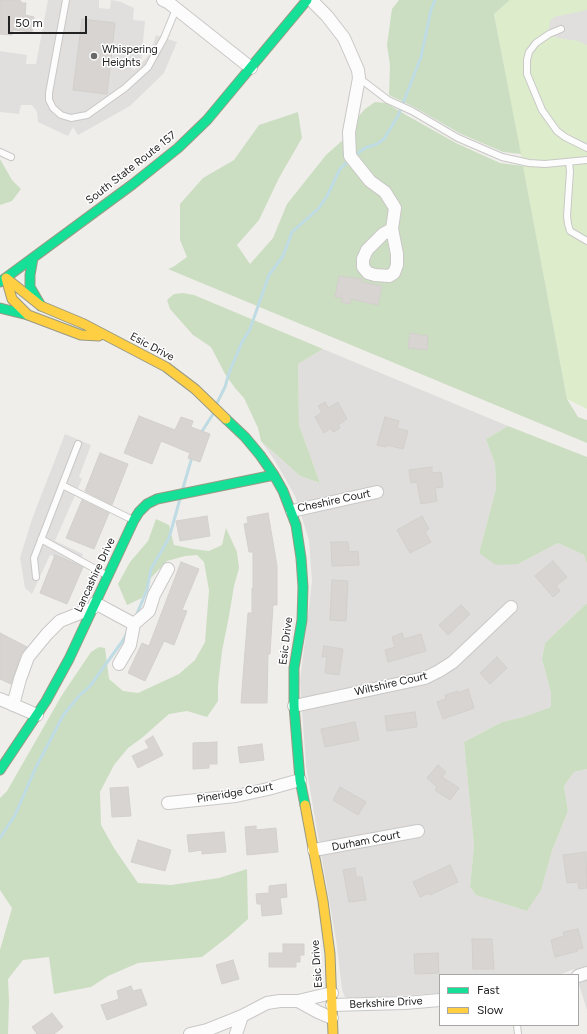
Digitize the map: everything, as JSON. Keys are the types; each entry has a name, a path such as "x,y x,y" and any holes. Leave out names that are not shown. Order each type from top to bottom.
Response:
{"street":[{"path":"163,0 251,68"},
{"name":"South State Route 157","path":"3,280 133,184 178,148 206,120 307,0"},
{"path":"311,0 327,16 344,38 356,62 359,78 349,132 350,156 370,181 385,192 392,202 394,208 392,229"},
{"path":"33,258 30,275 30,287 41,306"},
{"name":"Esic Drive","path":"3,280 41,306 84,324 166,367 195,389 245,437 260,455 284,491 296,525 301,558 303,587 302,620 294,668 294,706 300,780 323,901 329,946 333,1034"},
{"name":"Esic Drive","path":"3,280 12,299 28,315 52,326 82,335 105,336"},
{"path":"0,308 28,315"},
{"name":"Lancashire Drive","path":"0,770 46,701 69,659 139,512 147,504 158,498 274,475"},
{"name":"Cheshire Court","path":"292,511 377,492"},
{"path":"119,664 130,645 134,624 149,611 154,595 168,569"},
{"path":"13,705 28,657 60,621 94,605 134,624"},
{"name":"Wiltshire Court","path":"294,706 425,678 453,662 511,607"},
{"path":"0,699 37,715"},
{"name":"Pineridge Court","path":"168,803 236,796 300,780"},
{"name":"Durham Court","path":"314,850 418,831"},
{"path":"190,1034 211,1032 267,1003 298,1001 332,993"},
{"name":"Berkshire Drive","path":"332,1005 405,1003 439,1000"},
{"path":"298,1001 332,1018"},
{"path":"236,1034 242,1016"}],"lane":[{"path":"66,0 49,100 53,108 62,115 71,118 87,115 125,88 148,67 164,38 176,9"},
{"path":"561,29 549,34 536,43 529,52 527,60 527,74 542,110 558,131 565,137 587,148"},
{"path":"359,78 388,100 412,110 458,138 502,157 545,164 587,160"},
{"path":"0,152 12,157"},
{"path":"569,162 568,224 570,231 587,241"},
{"path":"36,577 34,558 78,444"},
{"path":"62,485 134,520"},
{"path":"41,539 108,576"}],"shaded area":[{"path":"48,0 99,0 99,8 110,9 111,0 121,2 134,8 133,20 145,21 141,62 130,62 129,64 133,70 136,69 150,54 156,35 177,42 164,73 130,106 78,135 73,127 68,136 38,122 37,112 32,105 21,105 19,114 0,112 0,51 27,55 26,64 36,64"},
{"path":"587,10 587,45 578,41 558,38 552,35 549,31 550,21 554,17"},
{"path":"323,349 508,426 486,439 495,464 496,489 479,553 518,564 558,543 584,555 587,564 587,603 545,643 542,659 551,693 551,707 523,717 502,722 464,742 474,846 470,887 476,895 527,911 541,889 552,851 568,811 564,786 574,772 587,769 587,1010 579,985 579,974 576,974 574,969 562,974 439,974 439,993 351,999 345,997 342,990 337,946 306,766 300,681 312,581 309,540 295,496 274,459 261,441 300,476 320,483 299,425 298,364"},
{"path":"65,434 91,445 79,477 82,479 55,541 83,554 79,567 50,555 32,594 25,588 20,558 32,519"}],"green space":[{"path":"399,0 510,0 494,14 521,154 503,152 461,134 414,107 389,95 390,65 387,45 392,9"},
{"path":"510,0 587,0 587,409 567,399 494,14"},
{"path":"375,102 386,103 456,143 500,163 523,166 567,399 578,417 587,420 587,443 168,269 187,257 180,240 180,204 203,178 234,160 259,125 298,112 302,138 279,178 259,220 237,245 250,264 273,238 287,204 326,155 353,131 358,117 365,109"},
{"path":"0,159 12,180 21,189 12,201 0,205"},
{"path":"183,293 194,295 323,349 298,364 299,425 320,483 300,476 261,441 258,428 244,398 225,374 211,347 193,335 170,309 167,300 174,294"},
{"path":"508,426 587,457 587,564 584,555 558,543 518,564 496,565 479,553 496,489 495,464 486,439"},
{"path":"156,519 169,525 174,545 193,549 209,551 222,545 226,528 237,552 239,568 234,586 222,651 218,685 218,701 207,717 187,711 169,714 128,748 114,765 100,792 101,825 114,848 138,883 171,885 219,878 247,869 248,919 202,957 138,963 108,976 91,987 54,994 49,957 23,960 8,979 8,1034 0,1034 0,950 12,908 0,890 0,798 7,791 62,695 91,652 99,647 105,648 109,679 123,691 138,693 179,674 195,660 205,642 209,590 204,562 197,555 185,556 167,561 150,579 142,598 127,605 118,584 130,562 148,541"},
{"path":"587,603 587,769 574,772 564,786 568,811 552,851 541,890 527,911 476,895 470,887 474,846 464,742 502,722 523,717 551,707 551,693 542,659 545,643"}],"building":[{"path":"0,0 15,0 21,1 21,3 26,3 25,15 34,17 32,32 13,30 12,35 0,34"},
{"name":"Whispering Heights","path":"82,19 115,23 107,94 73,90"},
{"path":"339,276 362,279 362,282 382,286 378,305 351,299 350,304 341,302 342,298 335,297"},
{"path":"410,333 428,336 427,350 408,348"},
{"path":"325,402 328,408 338,402 347,419 338,425 340,428 333,432 331,428 324,433 315,417 322,412 318,406"},
{"path":"139,416 175,430 181,417 193,421 191,427 210,434 200,462 188,458 190,453 161,441 152,464 124,453"},
{"path":"385,417 399,421 397,428 408,431 403,449 387,445 386,447 377,445"},
{"path":"100,453 128,464 112,505 85,491"},
{"path":"432,467 432,473 441,472 443,487 435,488 437,501 421,504 417,482 411,483 409,470"},
{"path":"82,500 109,513 94,549 66,538"},
{"path":"268,513 277,566 277,605 273,605 270,654 268,654 267,703 241,703 248,613 252,613 253,588 253,552 249,552 244,524 248,523 247,517"},
{"path":"207,516 210,536 180,541 176,521"},
{"path":"422,516 429,529 425,532 431,542 410,553 397,530"},
{"path":"331,542 348,542 349,552 358,551 359,565 332,566"},
{"path":"55,555 83,567 67,604 40,593"},
{"path":"553,561 567,577 556,586 560,591 553,597 535,576"},
{"path":"181,562 199,569 182,610 187,611 174,645 164,641 145,681 128,673 142,643 149,646"},
{"path":"332,580 348,581 346,621 330,620"},
{"path":"461,605 470,614 448,635 439,625"},
{"path":"0,633 27,647 21,654 11,684 0,679"},
{"path":"402,633 404,639 421,634 426,651 388,662 385,650 395,647 392,637"},
{"path":"324,646 343,649 339,675 325,673 327,657 322,657"},
{"path":"497,657 507,668 490,684 480,673"},
{"path":"468,689 474,708 443,719 437,702 446,699 445,695 458,691 458,693"},
{"path":"415,712 417,727 387,731 385,716"},
{"path":"355,722 359,740 325,747 321,729"},
{"path":"153,736 163,755 138,768 132,756 149,748 145,741"},
{"path":"217,742 217,764 209,764 209,768 193,769 193,743"},
{"path":"262,744 264,760 240,763 238,747"},
{"path":"438,765 446,772 442,777 459,788 450,800 435,790 437,787 427,778"},
{"path":"128,787 131,816 112,817 110,788"},
{"path":"340,787 366,802 358,815 333,800"},
{"path":"256,826 256,830 276,828 278,852 247,855 245,827"},
{"path":"224,832 226,852 202,854 202,850 189,852 187,835"},
{"path":"138,840 171,850 165,871 131,862"},
{"path":"586,852 587,888 579,889 578,882 567,883 563,855"},
{"path":"450,865 458,882 430,895 429,893 420,897 413,882"},
{"path":"355,868 356,877 362,877 366,900 349,902 343,870"},
{"path":"286,884 287,897 280,898 282,914 262,916 261,904 257,904 256,894 269,893 269,886"},
{"path":"578,929 583,948 577,949 578,951 555,957 551,940 564,936 563,932"},
{"path":"472,939 492,939 494,969 473,969"},
{"path":"283,944 304,944 304,955 300,955 300,962 296,962 296,967 269,967 269,953 283,953"},
{"path":"438,953 439,973 415,974 414,954"},
{"path":"233,960 239,979 222,984 216,965"},
{"path":"131,986 133,991 141,989 147,1005 107,1020 101,1005 119,999 117,991"},
{"path":"52,1013 63,1027 54,1034 37,1034 32,1027"}],"waterway":[{"path":"354,156 365,148 377,144 384,139 398,116 421,57 431,10 435,0"},
{"path":"217,403 225,387 229,373 242,342 250,329 269,275 283,256 292,232 319,208 327,196 340,169 350,159"},
{"path":"201,433 213,414"},
{"path":"183,488 192,457"},
{"path":"136,616 147,590 151,569 169,538 180,499"},
{"path":"0,838 15,815 36,767 64,714 79,696 90,686 124,639 127,632"}],"traffic: fast":[{"path":"0,282 133,184 178,148 207,120 307,0"},
{"path":"33,258 30,275 30,287 41,306"},
{"path":"0,308 28,315"},
{"path":"226,419 245,437 274,475 283,491 296,525 301,558 303,587 302,620 294,668 294,706 300,780 305,805"},
{"path":"0,770 46,701 69,659 139,512 147,504 157,499 274,475"}],"traffic: slow":[{"path":"6,278 41,306 84,324 166,367 195,389 226,419"},
{"path":"6,278 12,299 28,315 81,335 99,336"},
{"path":"305,805 323,901 330,954 333,1034"}],"place":[{"name":"Whispering Heights","path":"94,56"}]}
